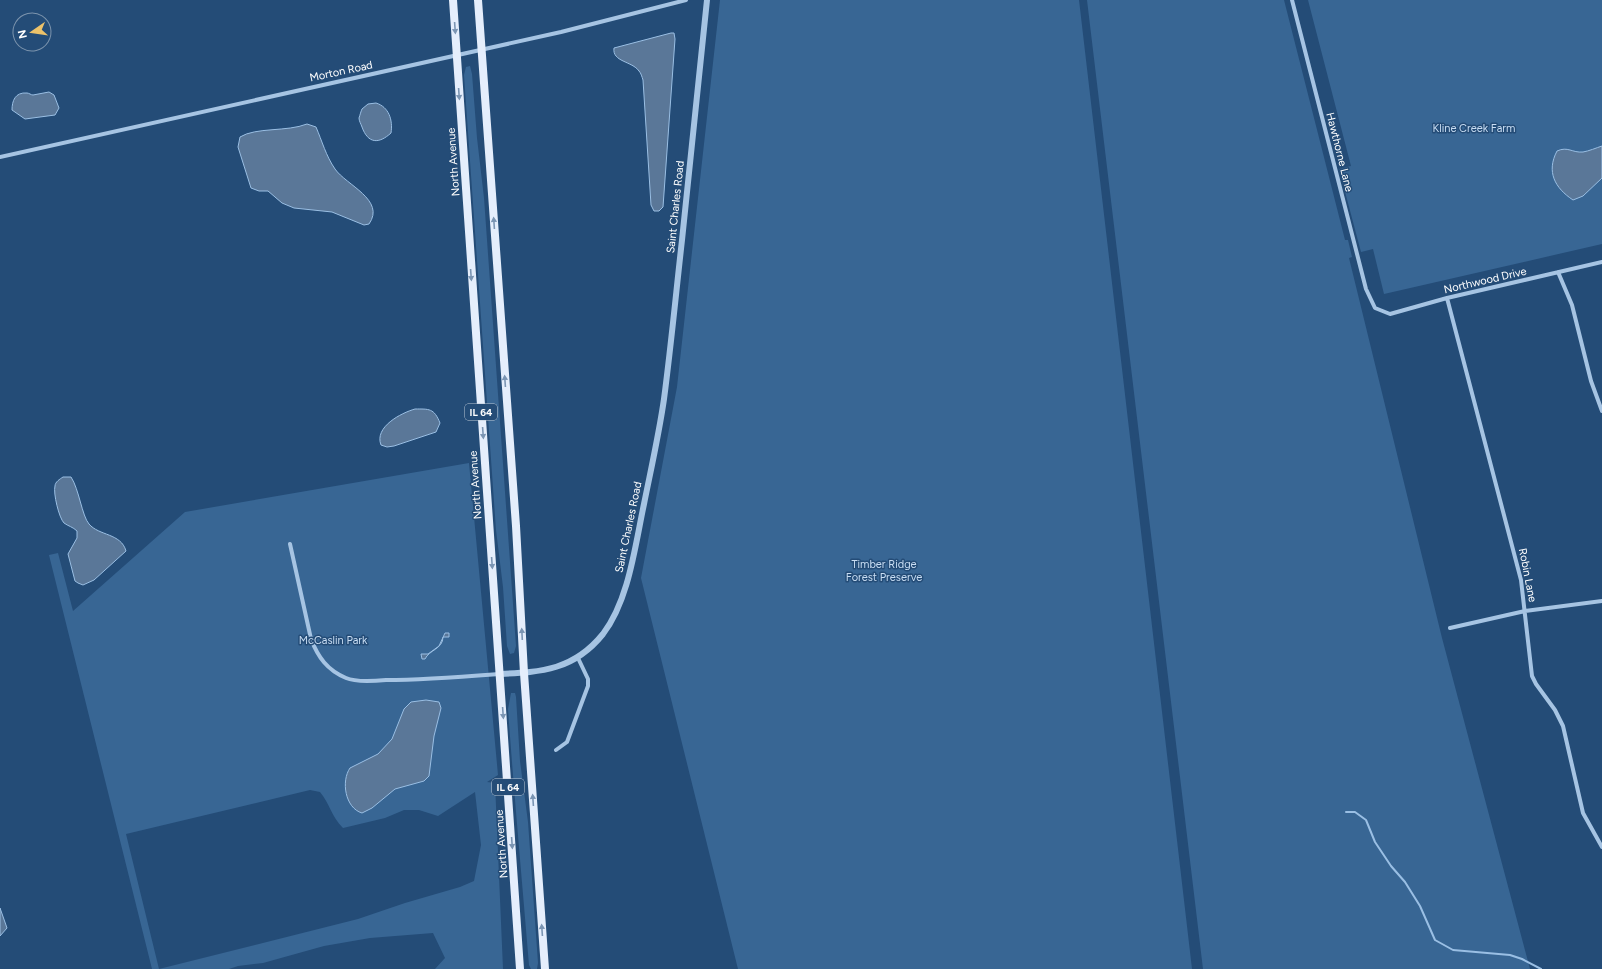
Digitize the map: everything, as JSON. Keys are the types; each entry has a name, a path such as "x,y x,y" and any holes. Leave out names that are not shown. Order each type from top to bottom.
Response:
{"main road":[{"name":"North Avenue","path":"453,0 520,969"},
{"name":"IL 64","path":"478,0 516,526 524,673 545,969"}],"street":[{"name":"Morton Road","path":"0,158 561,32 686,0"},
{"name":"Saint Charles Road","path":"290,544 310,638 316,653 329,669 348,679 372,681 425,680 524,673 552,668 578,658 588,651 603,634 613,619 620,602 636,543 664,400 707,0"},
{"name":"Hawthorne Lane","path":"1292,0 1366,289 1374,308"},
{"name":"Northwood Drive","path":"1374,308 1390,314 1447,298 1602,262"},
{"path":"1558,272 1572,305 1591,381 1602,411"},
{"name":"Robin Lane","path":"1447,298 1521,580 1532,676 1555,710 1563,726 1583,813 1602,847"},
{"path":"1450,628 1525,611 1602,601"},
{"path":"556,750 567,742 588,686 588,678 578,658"}],"green space":[{"name":"Timber Ridge Forest Preserve","path":"720,0 1079,0 1192,969 738,969 641,578 677,387"},
{"path":"1087,0 1284,0 1345,240 1348,240 1352,257 1349,258 1442,638 1530,969 1203,969"},
{"name":"Kline Creek Farm","path":"1308,0 1602,0 1602,244 1384,294 1373,249 1361,252 1339,169 1351,166"},
{"path":"470,66 484,198 516,646 514,653 510,654 507,646 503,587 496,530 464,75 466,67"},
{"name":"McCaslin Park","path":"469,463 498,775 487,782 495,783 503,969 435,969 445,958 433,933 370,938 324,946 263,963 238,966 229,969 159,969 152,969 49,555 58,553 73,611 185,512","holes":["310,790 320,792 339,824 343,828 385,818 404,810 419,810 438,816 475,792 481,845 474,881 460,887 358,919 159,969 126,834"]},
{"path":"511,693 515,693 516,697 520,761 528,822 538,963 537,969 531,969 529,965 508,709"}],"shaded area":[{"path":"674,33 675,39 663,207 659,211 654,211 651,205 643,80 636,68 616,56 614,53 614,48"},
{"path":"49,92 54,95 59,108 55,115 25,119 12,110 15,98 20,94 27,93 33,95"},
{"path":"376,103 387,111 391,119 391,133 387,137 374,140 367,137 364,133 359,118 362,109 368,104"},
{"path":"307,124 316,127 335,169 369,200 373,215 369,224 364,225 332,212 294,208 282,203 268,191 259,191 251,188 238,147 240,137 254,132 290,128"},
{"path":"1602,146 1602,178 1583,196 1573,200 1557,185 1552,173 1552,166 1557,151 1567,149 1576,152 1583,152"},
{"path":"415,409 427,409 436,414 440,423 436,432 394,446 387,447 381,445 381,432 385,427 396,417"},
{"path":"63,477 71,477 74,482 84,515 89,524 98,531 120,541 126,551 94,580 83,585 75,581 68,554 77,538 77,531 64,523 58,511 55,485"},
{"path":"445,633 449,633 449,637 443,637"},
{"path":"439,646 425,659 422,659 421,654 428,654"},
{"path":"426,700 439,702 441,708 434,736 429,776 424,781 395,789 372,808 362,813 356,810 348,800 345,787 347,773 350,768 378,754 392,739 404,709 411,702"},
{"path":"0,908 7,928 0,936"}],"waterway":[{"path":"1346,812 1355,812 1366,820 1375,842 1391,866 1405,882 1420,906 1435,940 1453,950 1510,955 1522,959 1541,969"}]}
